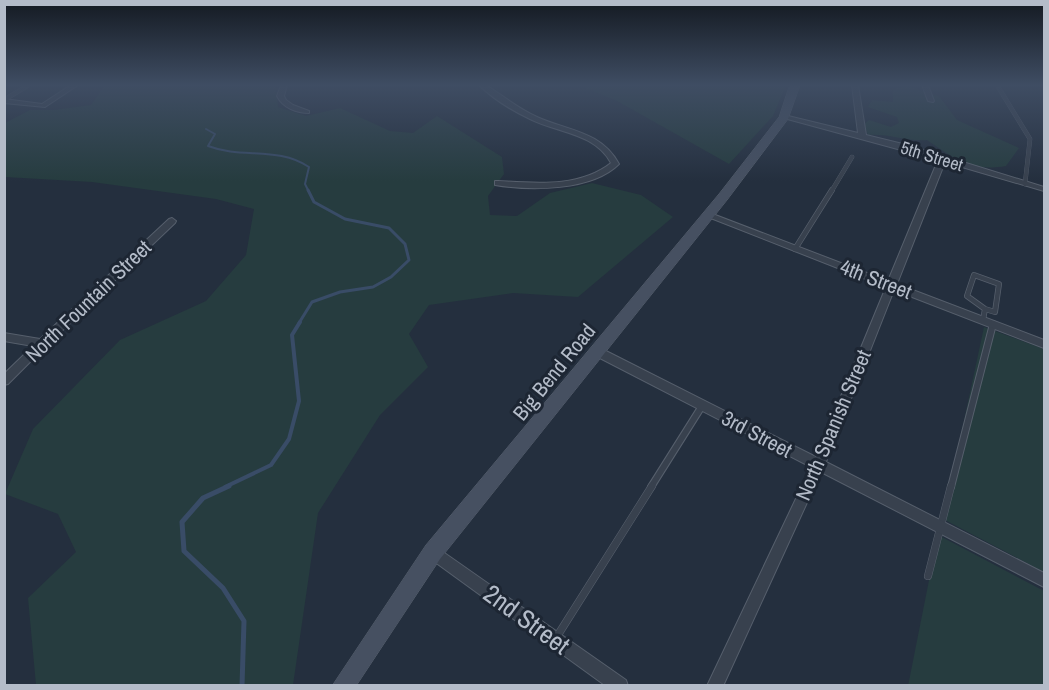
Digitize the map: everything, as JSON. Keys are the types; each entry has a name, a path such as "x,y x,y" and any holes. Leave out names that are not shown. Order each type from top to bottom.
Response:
{"main road":[{"name":"Big Bend Road","path":"343,686 433,552 598,352 784,117"}],"street":[{"path":"498,183 540,185 564,183 591,177 609,170 615,164 612,155 594,142 531,117"},
{"name":"5th Street","path":"785,117 862,136 1044,189"},
{"path":"859,117 862,136"},
{"name":"North Spanish Street","path":"715,686 818,466 942,160"},
{"name":"4th Street","path":"707,215 1044,344"},
{"name":"North Fountain Street","path":"4,381 172,221"},
{"path":"4,337 42,343"},
{"name":"3rd Street","path":"598,352 1044,580"},
{"name":"2nd Street","path":"433,552 620,686"}],"lane":[{"path":"1017,117 1030,139 1025,184"},
{"path":"795,249 852,157"},
{"path":"974,275 999,284 995,312 985,309 967,296 974,275"},
{"path":"983,320 985,309"},
{"path":"928,576 993,324"},
{"path":"555,639 702,406"}],"green space":[{"path":"16,117 360,117 390,131 413,133 435,117 439,117 502,157 504,174 488,196 490,215 517,216 550,193 592,183 641,195 673,217 578,297 513,293 429,305 409,334 428,367 380,415 318,513 293,685 36,685 28,598 76,552 58,514 5,494 33,429 120,340 206,301 246,255 254,209 216,199 92,182 5,177 5,123"},
{"path":"646,117 772,117 729,164"},
{"path":"897,117 955,117 1019,148 1006,166 983,167 955,158 927,140 868,135 864,124 869,120 891,127 899,123"},
{"path":"984,327 1044,349 1044,572 943,519"},
{"path":"938,535 1044,591 1044,685 908,686"}],"waterway":[{"path":"206,129 215,134 208,146 234,152 285,157 309,167 305,184 314,202 345,219 389,228 405,244 409,260 391,277 373,287 340,292 312,302 299,323"},
{"path":"225,487 271,465 289,439 299,401 292,335 300,322"},
{"path":"229,486 203,498 182,522 184,551 223,588 244,621 242,686"}]}
